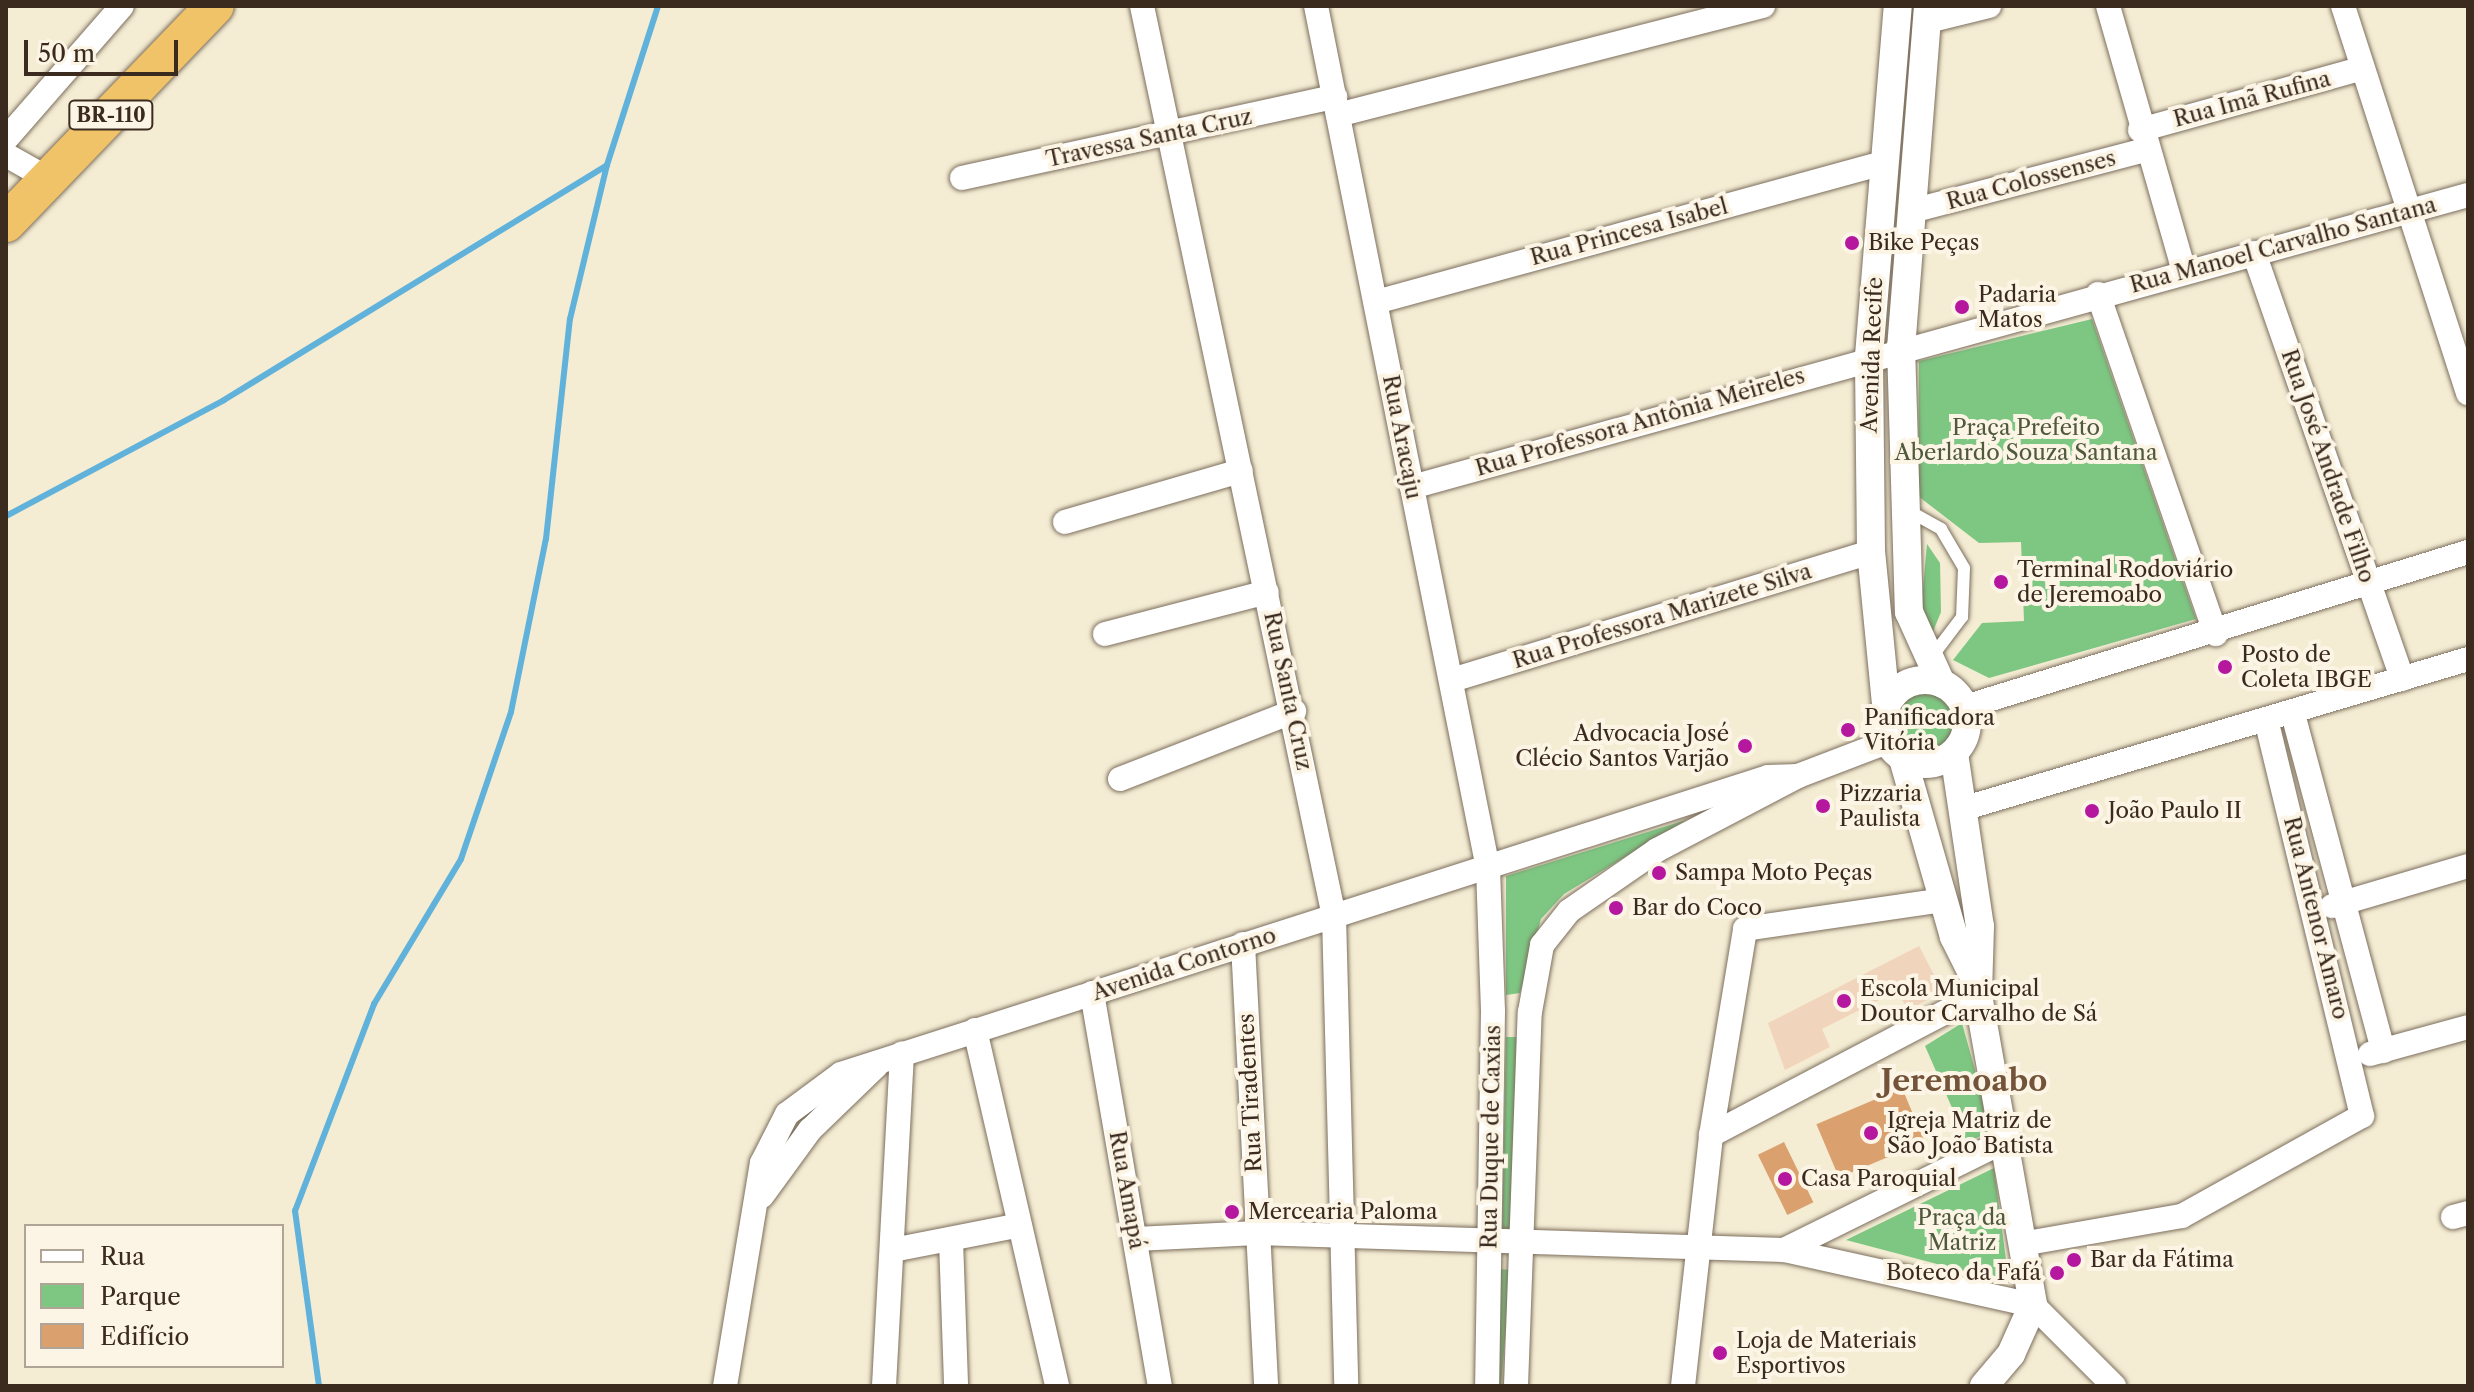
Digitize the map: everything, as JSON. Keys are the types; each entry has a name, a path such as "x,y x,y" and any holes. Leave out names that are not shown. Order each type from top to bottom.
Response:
{"highway":[{"name":"BR-110","path":"6,223 215,6"}],"street":[{"path":"6,139 122,6"},
{"name":"Rua Santa Cruz","path":"1142,6 1294,711 1334,916 1346,1386"},
{"name":"Rua Aracaju","path":"1316,6 1488,868 1493,1011"},
{"name":"Travessa Santa Cruz","path":"962,178 1171,134 1336,106 1763,6"},
{"name":"Avenida Recife","path":"1886,704 1871,552 1869,356 1898,6"},
{"path":"1928,14 1989,6"},
{"path":"2108,6 2143,140 2184,271"},
{"path":"2343,6 2468,393"},
{"name":"Avenida Recife","path":"1928,14 1915,210 1901,346 1909,612 1936,671"},
{"name":"Rua Imã Rufina","path":"2143,140 2363,68"},
{"name":"Rua Colossenses","path":"1915,210 2143,140"},
{"path":"6,155 49,179"},
{"name":"Rua Princesa Isabel","path":"1376,302 1883,163"},
{"name":"Rua Manoel Carvalho Santana","path":"2098,294 2468,195"},
{"name":"Rua José Andrade Filho","path":"2254,253 2402,679"},
{"path":"1901,346 2098,294 2216,634"},
{"name":"Rua Professora Antônia Meireles","path":"1412,487 1901,346"},
{"path":"1065,522 1241,471"},
{"name":"Rua Professora Marizete Silva","path":"1452,680 1871,552"},
{"path":"1965,707 2216,634 2468,552"},
{"path":"1105,634 1267,592"},
{"path":"1962,809 2267,722 2468,659"},
{"path":"1530,1012 1542,945 1569,911 1657,850 1798,776 1895,750 1932,765 1954,753 1967,728 1965,707 1936,671 1915,681 1886,704 1895,750 1943,900 1978,989 2009,1139 2027,1243 2033,1305 2011,1354 1984,1386"},
{"path":"1120,779 1294,711"},
{"name":"Rua Antenor Amaro","path":"2293,714 2383,1051"},
{"name":"Rua Antenor Amaro","path":"2027,1243 2182,1216 2362,1116 2316,910 2267,722"},
{"path":"1954,753 1980,926 1978,989"},
{"name":"Avenida Contorno","path":"725,1386 762,1163 787,1114 841,1074 1768,777 1798,776"},
{"path":"2316,910 2468,866"},
{"path":"1683,1386 1711,1135 1745,929 1943,900"},
{"name":"Rua Tiradentes","path":"1243,944 1266,1386"},
{"path":"1711,1135 1978,989"},
{"name":"Rua Amapá","path":"1092,993 1160,1386"},
{"name":"Rua Duque de Caxias","path":"1487,1386 1493,1011 1530,1012 1516,1386"},
{"path":"2351,1059 2468,1027"},
{"path":"975,1030 1057,1386"},
{"path":"884,1386 893,1250 892,1057"},
{"path":"1784,1250 2009,1139"},
{"path":"893,1250 1020,1225"},
{"path":"1136,1239 1257,1233 1489,1245 1784,1250 2033,1305 2114,1386"},
{"path":"951,1240 956,1386"}],"lane":[{"path":"1905,508 1941,529 1964,568 1962,617 1936,671"}],"shaded area":[{"name":"Escola Municipal Doutor Carvalho de Sá","path":"1919,946 1943,992 1908,1010 1897,991 1822,1029 1830,1047 1785,1070 1768,1023"}],"green space":[{"name":"Praça Prefeito Aberlardo Souza Santana","path":"2092,319 2196,619 1989,678 1953,660 1982,623 2024,621 2021,542 1979,543 1918,496 1919,361"},
{"path":"1927,544 1940,563 1941,612 1932,634 1921,611"},
{"path":"1925,692 1936,694 1945,701 1952,710 1952,732 1945,741 1936,748 1925,750 1914,748 1905,741 1898,732 1896,721 1898,710 1905,701 1914,694"},
{"path":"1686,820 1564,894 1541,919 1520,993 1506,995 1506,876"},
{"path":"1962,1023 1992,1131 1967,1142 1925,1046"},
{"path":"1506,1037 1519,1037 1513,1236 1502,1236"},
{"name":"Praça da Matriz","path":"1994,1168 2009,1283 1846,1240"},
{"path":"1500,1269 1511,1270 1501,1386 1490,1386"}],"building":[{"name":"Igreja Matriz de São João Batista","path":"1902,1088 1925,1141 1839,1178 1816,1124"},
{"name":"Casa Paroquial","path":"1784,1142 1813,1202 1787,1215 1758,1155"}],"waterway":[{"path":"319,1386 295,1211 374,1004 461,859 511,712 546,539 570,319 607,165 658,6"},
{"path":"6,516 224,400 607,165"}],"place":[{"name":"Bike Peças","path":"1852,243"},
{"name":"Padaria Matos","path":"1962,307"},
{"name":"Terminal Rodoviário de Jeremoabo","path":"2001,582"},
{"name":"Posto de Coleta IBGE","path":"2225,667"},
{"name":"Panificadora Vitória","path":"1848,730"},
{"name":"Advocacia José Clécio Santos Varjão","path":"1745,746"},
{"name":"Pizzaria Paulista","path":"1823,806"},
{"name":"João Paulo II","path":"2092,811"},
{"name":"Sampa Moto Peças","path":"1659,873"},
{"name":"Bar do Coco","path":"1616,908"},
{"name":"Escola Municipal Doutor Carvalho de Sá","path":"1844,1001"},
{"name":"Igreja Matriz de São João Batista","path":"1871,1133"},
{"name":"Casa Paroquial","path":"1785,1179"},
{"name":"Mercearia Paloma","path":"1232,1212"},
{"name":"Bar da Fátima","path":"2074,1260"},
{"name":"Boteco da Fafá","path":"2057,1273"},
{"name":"Loja de Materiais Esportivos","path":"1720,1353"}],"district":[{"name":"Jeremoabo","path":"1964,1081"}]}
